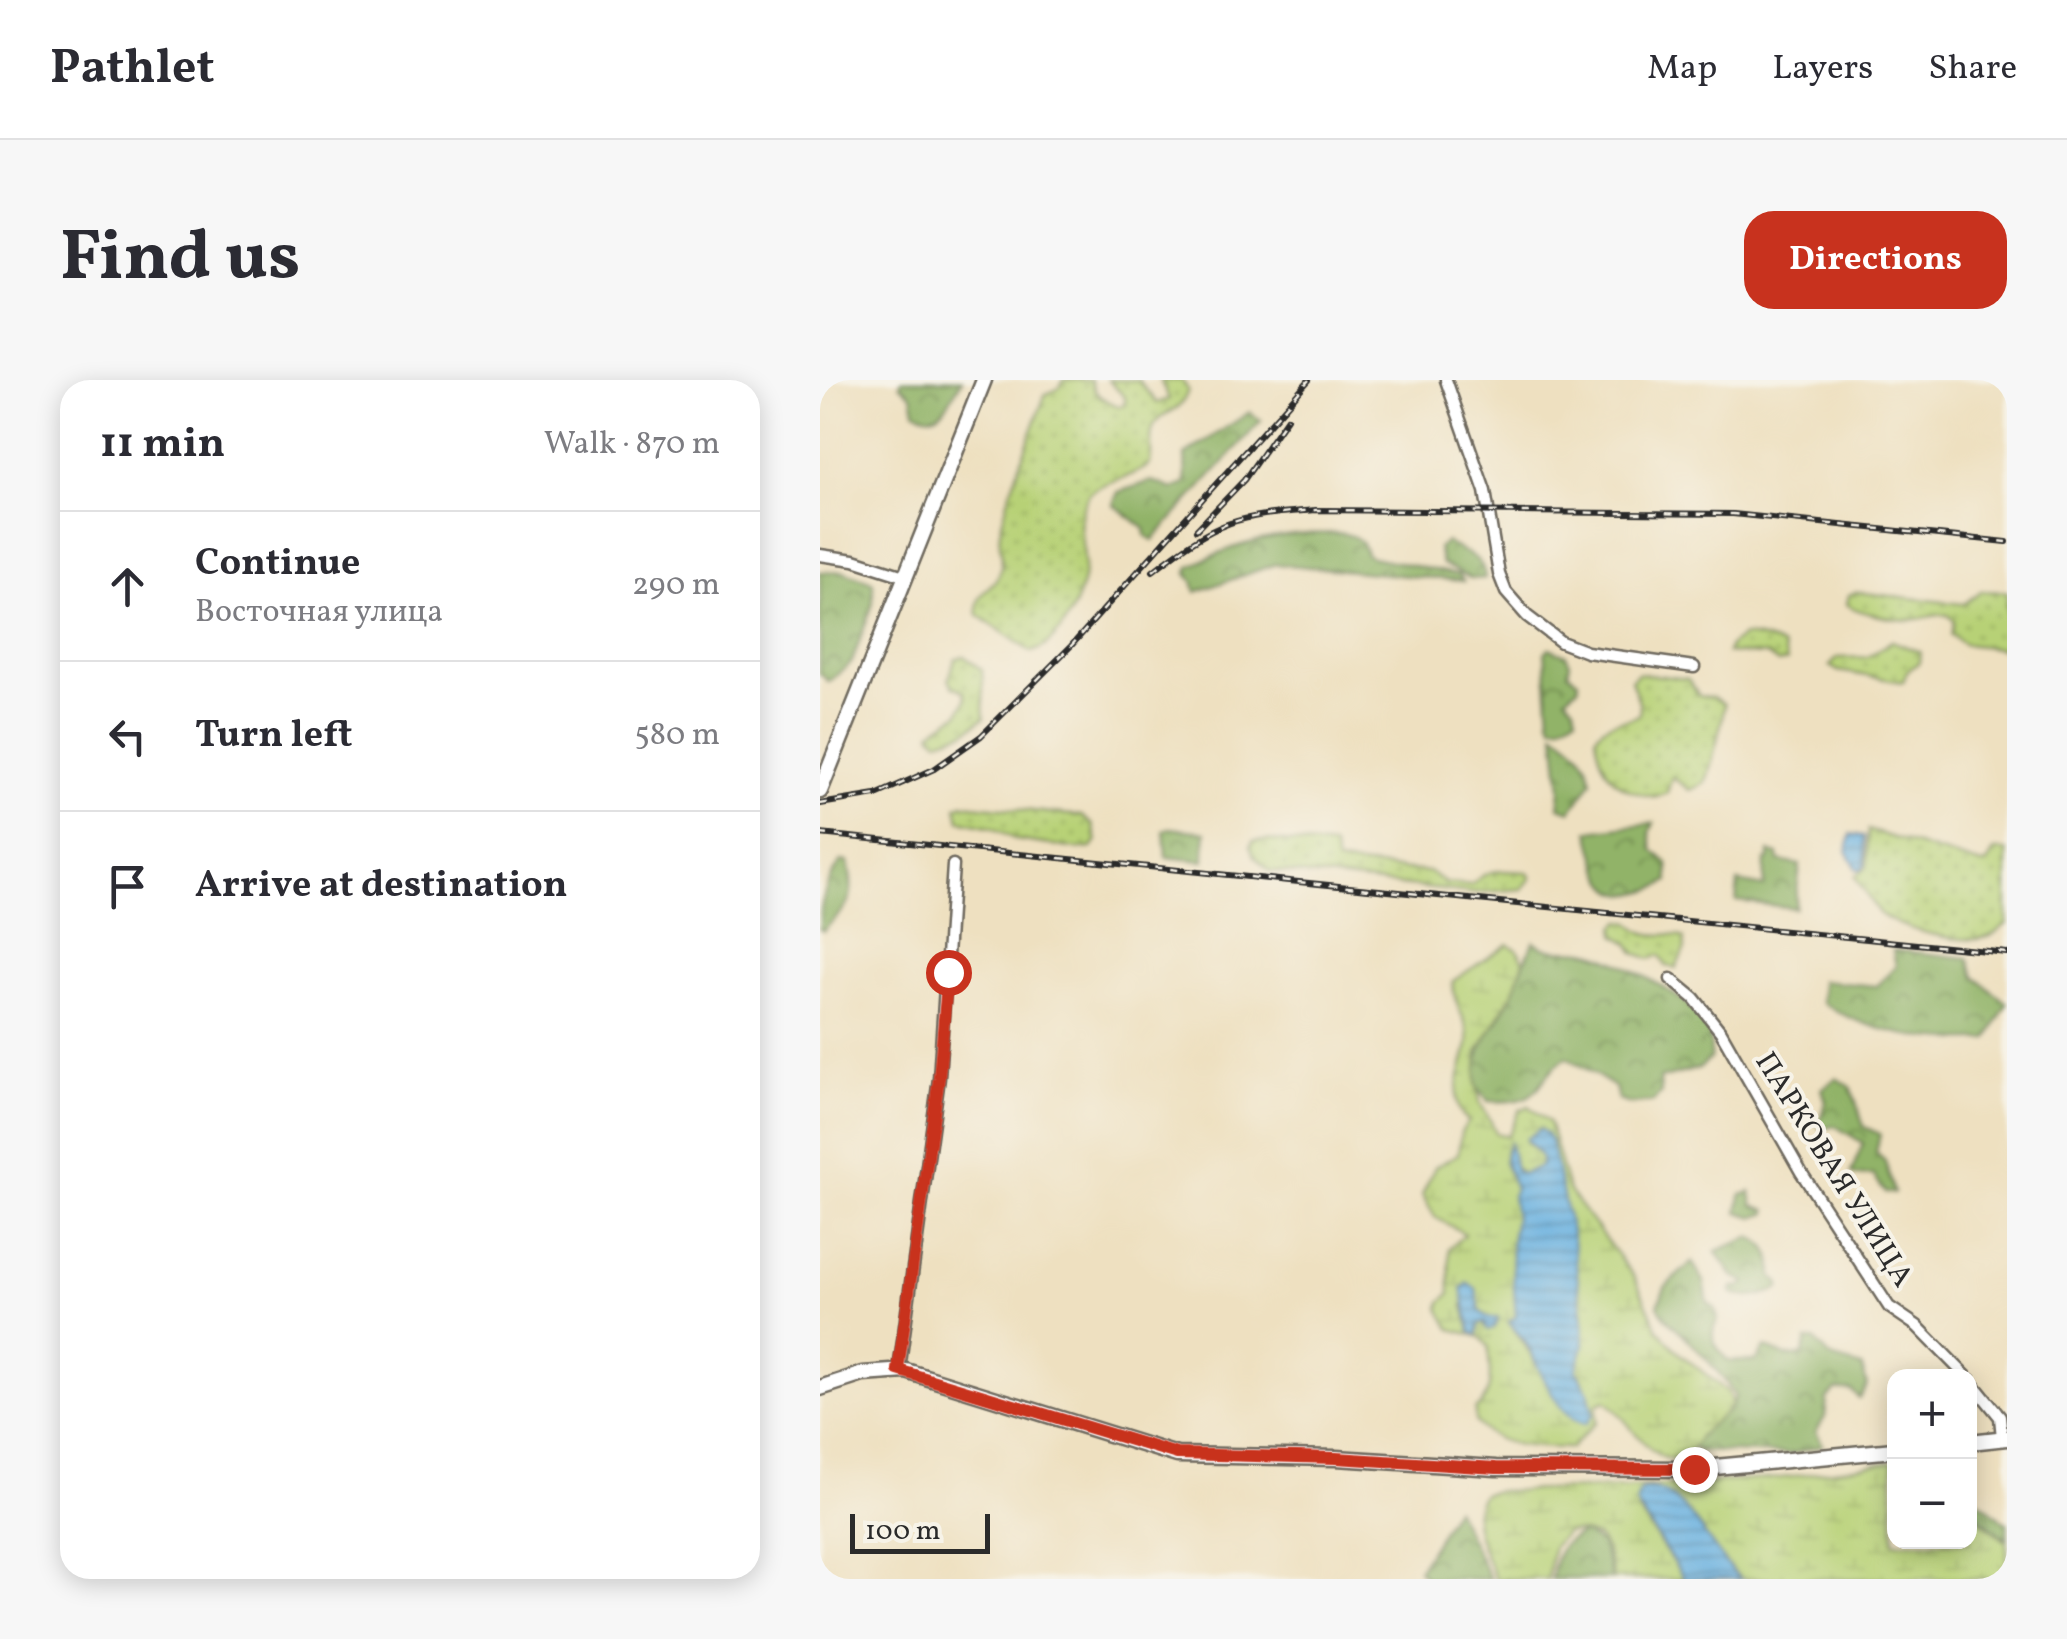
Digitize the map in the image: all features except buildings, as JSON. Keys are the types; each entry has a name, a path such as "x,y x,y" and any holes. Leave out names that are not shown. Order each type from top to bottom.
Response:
{"street":[{"path":"820,791 984,380"},
{"path":"1446,380 1485,491 1499,574 1506,592 1526,616 1561,642 1586,652 1694,667"},
{"path":"820,555 854,560 904,576"},
{"path":"898,1370 939,1078 953,865"},
{"name":"ПАРКОВАЯ УЛИЦА","path":"1671,979 1694,998 1721,1032 1801,1172 1890,1307 1917,1326 1959,1369"},
{"path":"820,1388 863,1374 898,1370 1177,1454 1496,1468 1694,1469 1887,1451"},
{"name":"ПАРКОВАЯ УЛИЦА","path":"1977,1389 2000,1417 2004,1438"},
{"path":"1977,1441 2004,1438"}],"green space":[{"path":"901,380 962,380 944,409 932,416 915,410 912,395 900,384"},
{"path":"1064,380 1091,380 1097,394 1119,407 1125,404 1125,397 1108,380 1138,380 1157,403 1169,399 1160,380 1182,380 1188,390 1181,404 1155,424 1150,464 1089,493 1081,514 1084,570 1079,593 1060,631 1031,652 978,615 977,607 1001,569 999,536 1004,514 1045,395 1059,388"},
{"path":"1250,412 1261,421 1153,540 1113,504 1118,492 1152,481 1173,489 1186,484 1185,455"},
{"path":"1335,533 1355,538 1372,557 1459,575 1463,581 1276,564 1196,592 1187,574 1190,567 1242,545 1278,537"},
{"path":"1446,542 1476,559 1485,578 1472,579 1442,564 1438,548"},
{"path":"843,571 873,582 873,603 852,662 829,682 820,673 820,572"},
{"path":"1981,591 2007,592 2007,649 1963,644 1951,635 1954,621 1948,615 1902,620 1866,613 1847,604 1849,595 1856,592 1964,604"},
{"path":"1743,636 1783,647 1787,661 1778,663 1767,655 1727,653 1730,645"},
{"path":"1892,641 1920,652 1919,663 1907,671 1903,682 1838,671 1830,666 1837,658 1868,657"},
{"path":"1549,648 1566,655 1570,663 1568,673 1578,680 1579,686 1566,697 1577,716 1560,725 1553,725 1550,720 1545,653"},
{"path":"964,656 982,670 984,718 965,732 939,740 932,731 959,713 966,699 964,691 949,679 955,659"},
{"path":"1638,673 1688,679 1699,696 1712,697 1724,704 1705,783 1690,790 1672,777 1667,793 1651,796 1626,788 1607,771 1596,736 1610,724 1639,715 1640,705 1631,680"},
{"path":"1555,732 1580,752 1592,781 1571,811 1559,807"},
{"path":"963,804 1082,816 1093,825 1097,841 1092,848 1077,849 1016,840 991,827 960,820 957,807"},
{"path":"1654,823 1650,832 1653,850 1668,863 1669,881 1638,893 1616,891 1598,864 1589,831"},
{"path":"1170,828 1206,832 1204,861 1166,857 1164,831"},
{"path":"1868,830 1982,865 1987,864 1994,851 2007,851 2007,924 1988,937 1963,939 1917,930 1880,914 1855,876 1867,867"},
{"path":"1253,841 1333,847 1337,863 1430,872 1445,883 1472,885 1484,875 1503,871 1527,872 1531,878 1522,889 1472,893 1270,871 1254,856 1250,846"},
{"path":"1769,852 1778,855 1779,861 1800,865 1795,908 1736,901 1738,882 1764,887"},
{"path":"842,861 848,862 849,901 823,931 820,919 825,893"},
{"path":"1621,921 1648,934 1684,938 1685,948 1676,968 1666,966 1660,955 1650,959 1635,953 1629,943 1616,935 1615,926"},
{"path":"1534,941 1548,949 1594,953 1673,994 1707,1026 1711,1058 1700,1068 1660,1079 1661,1093 1653,1102 1630,1104 1618,1100 1615,1087 1567,1057 1529,1096 1507,1102 1488,1101 1476,1085 1479,1056 1507,1005"},
{"path":"1508,944 1518,950 1524,961 1514,991 1478,1052 1476,1085 1480,1101 1496,1133 1508,1136 1520,1110 1529,1106 1549,1122 1568,1190 1635,1278 1658,1329 1679,1353 1728,1392 1732,1405 1684,1457 1673,1460 1652,1450 1605,1401 1596,1405 1596,1422 1571,1448 1507,1442 1475,1421 1475,1410 1489,1389 1488,1346 1480,1337 1451,1329 1440,1309 1441,1302 1450,1294 1449,1248 1465,1234 1435,1217 1422,1195 1435,1167 1458,1154 1461,1132 1469,1121 1458,1105 1468,1036 1453,981","holes":["1547,1134 1573,1240 1583,1320 1584,1346 1576,1370 1583,1380 1573,1420 1509,1323 1516,1317 1511,1242 1515,1189 1504,1154 1506,1149 1510,1151 1512,1165 1522,1174 1541,1166 1541,1156 1526,1142 1531,1136","1476,1289 1479,1311 1492,1319 1494,1328 1488,1329 1482,1322 1478,1334 1471,1332 1463,1304"]},
{"path":"1893,950 1968,958 1975,977 2007,1003 1988,1039 1946,1040 1902,1034 1860,1022 1822,1003 1821,981 1877,986 1896,966"},
{"path":"1836,1078 1851,1087 1864,1127 1880,1134 1876,1153 1885,1161 1894,1193 1885,1193 1874,1175 1851,1173 1863,1143 1835,1126 1818,1126 1826,1102 1822,1089"},
{"path":"1751,1192 1753,1205 1767,1210 1767,1214 1754,1217 1738,1212 1741,1195"},
{"path":"1751,1237 1769,1252 1773,1277 1780,1289 1750,1297 1731,1292 1733,1287 1746,1282 1733,1276 1716,1251"},
{"path":"1692,1262 1704,1281 1708,1303 1715,1308 1718,1319 1714,1341 1728,1361 1756,1361 1765,1347 1785,1356 1802,1356 1807,1340 1815,1340 1831,1358 1862,1367 1867,1385 1859,1398 1851,1390 1836,1390 1827,1398 1825,1417 1816,1432 1823,1445 1791,1454 1698,1451 1681,1438 1730,1410 1735,1397 1718,1372 1658,1305 1665,1287"},
{"path":"1887,1462 1887,1549 1977,1549 1977,1518 2007,1542 2007,1579 1742,1579 1688,1512 1664,1492 1650,1489 1638,1510 1684,1579 1613,1579 1606,1549 1597,1537 1566,1532 1553,1547 1547,1579 1495,1579 1476,1525 1475,1514 1483,1494 1497,1491 1628,1488 1780,1478"},
{"path":"1977,1499 2007,1523 2007,1540 1977,1515"},
{"path":"1455,1508 1490,1579 1427,1579 1418,1570"},
{"path":"1584,1533 1602,1545 1612,1579 1551,1579 1560,1550"}],"water":[{"path":"1851,834 1864,836 1865,864 1861,869 1857,869 1847,851"},
{"path":"1540,1129 1551,1142 1573,1240 1584,1346 1576,1370 1588,1391 1593,1414 1586,1424 1566,1413 1525,1341 1509,1322 1516,1317 1511,1242 1515,1189 1505,1155 1510,1143 1515,1170 1522,1174 1541,1166 1541,1156 1526,1139"},
{"path":"1468,1283 1476,1289 1480,1311 1488,1318 1498,1318 1494,1328 1488,1330 1484,1322 1479,1323 1477,1335 1471,1332 1462,1289"},
{"path":"1640,1491 1664,1492 1688,1512 1741,1579 1684,1579 1636,1503"}],"railway":[{"path":"820,804 876,795 934,769 981,736 1071,646 1309,380"},
{"path":"1196,530 1244,480 1287,418"},
{"path":"1153,571 1194,541 1228,524 1246,518 1316,510 1733,514 2007,542"},
{"path":"820,834 2007,953"}],"route":[{"path":"948,972 917,1254 898,1370 1177,1454 1496,1468 1694,1469"}]}
